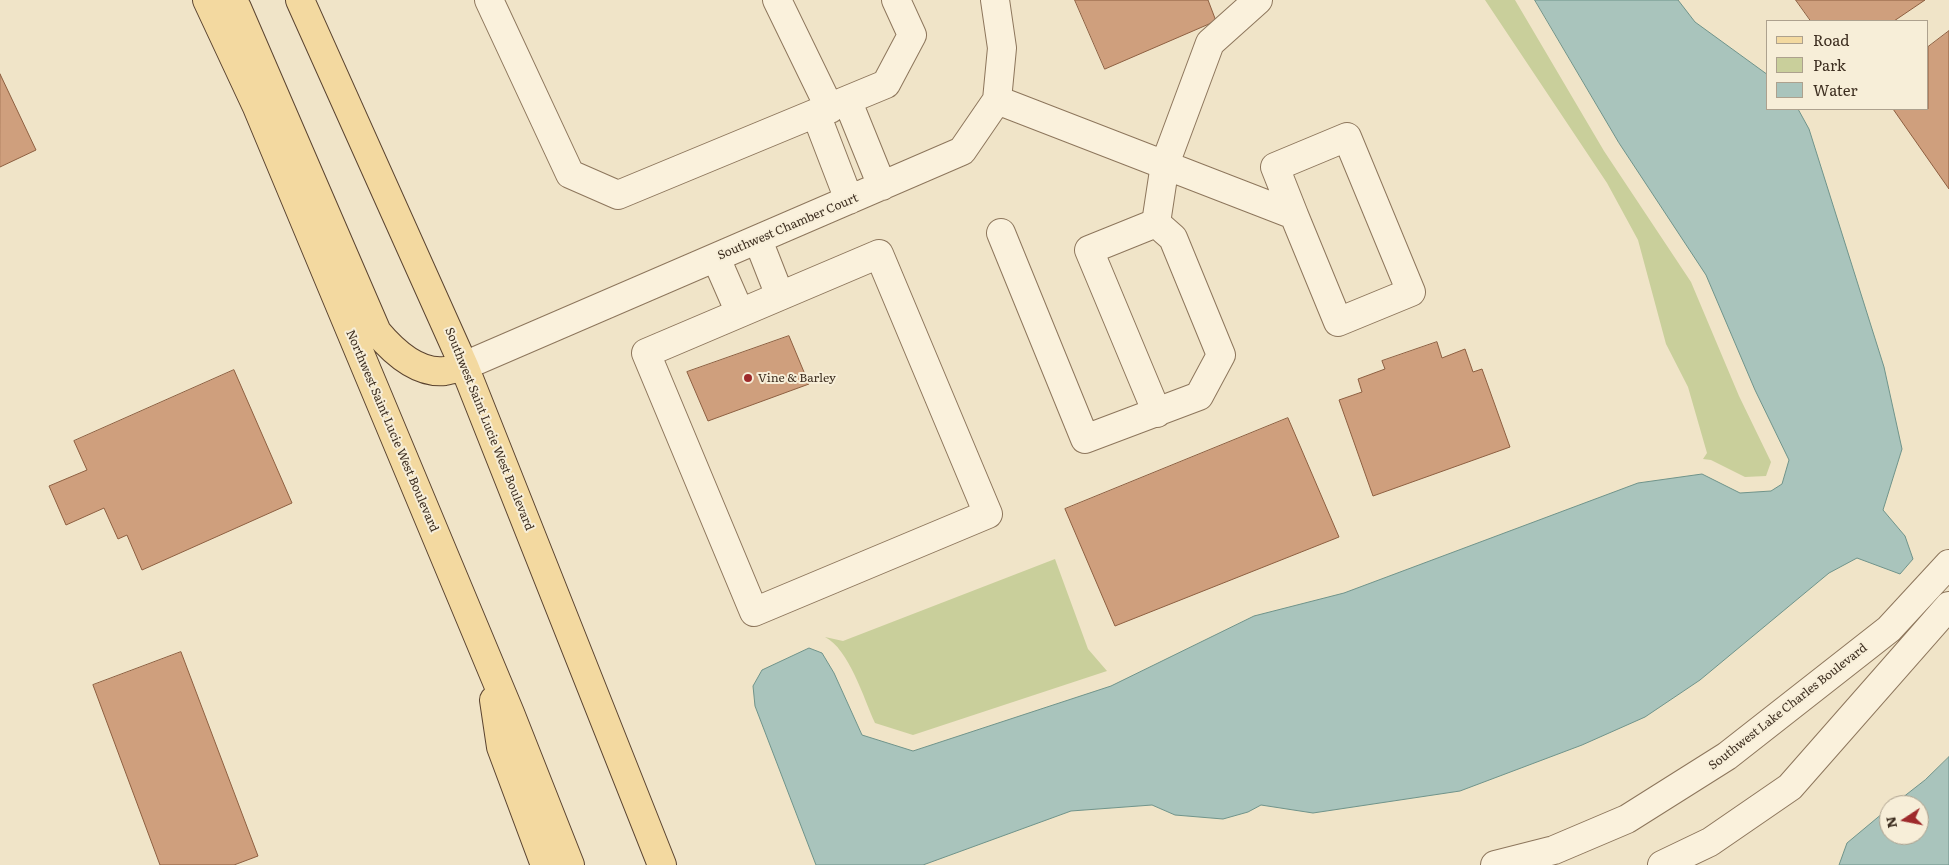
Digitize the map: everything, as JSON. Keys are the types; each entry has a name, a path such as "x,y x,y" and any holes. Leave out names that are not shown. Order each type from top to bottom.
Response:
{"main road":[{"name":"Northwest Saint Lucie West Boulevard","path":"207,0 257,107 489,662 570,865"},
{"path":"231,0 237,8 377,332 403,358 422,367 444,371 464,366"},
{"name":"Southwest Saint Lucie West Boulevard","path":"300,0 464,366 662,865"},
{"path":"489,662 501,747 545,865"}],"street":[{"path":"489,0 570,174 618,195 886,84 912,35 896,0"},
{"path":"777,0 831,108 882,186"},
{"path":"995,0 1002,48 998,100 1294,215 1338,322 1411,292 1347,138 1275,167 1294,215"},
{"path":"1156,223 1165,164 1210,43 1258,0"},
{"name":"Southwest Chamber Court","path":"464,366 962,151 998,100"},
{"path":"831,108 850,200"},
{"path":"1001,233 1085,439 1200,396 1221,355 1173,238 1156,223"},
{"path":"1156,223 1089,250 1157,413"},
{"path":"758,240 780,296"},
{"path":"879,254 988,514 754,612 646,353 740,313 879,254"},
{"path":"716,258 740,313"},
{"name":"Southwest Lake Charles Boulevard","path":"1495,865 1554,850 1627,819 1727,756 1889,629 1949,564"},
{"path":"1662,865 1710,842 1790,787 1949,606"}],"green space":[{"path":"1485,0 1515,0 1604,151 1691,282 1739,396 1771,462 1766,476 1745,477 1711,460 1703,459 1707,453 1688,387 1666,344 1638,240 1607,183"},
{"path":"1055,559 1088,649 1107,671 913,735 875,723 861,688 848,663 834,643 825,637 843,641"}],"water":[{"path":"1535,0 1678,0 1695,22 1766,74 1766,110 1799,110 1809,129 1884,367 1902,449 1883,510 1905,536 1913,559 1900,574 1857,558 1829,573 1700,680 1645,717 1582,745 1460,791 1313,813 1261,805 1248,812 1223,819 1175,815 1152,805 1071,811 923,865 816,865 755,706 753,686 762,670 809,648 822,653 834,673 862,735 913,751 1111,686 1254,616 1344,593 1638,483 1702,474 1740,493 1771,491 1782,484 1789,460 1755,390 1706,275 1619,143"},
{"path":"1949,757 1949,865 1839,865 1847,843 1879,816 1879,845 1929,845 1929,795 1906,795"}],"building":[{"path":"1075,0 1208,0 1216,21 1105,69"},
{"path":"1796,0 1925,0 1895,20 1810,20"},
{"path":"1949,31 1949,189 1894,110 1929,110 1929,46"},
{"path":"0,74 36,150 0,167"},
{"name":"Vine & Barley","path":"789,336 809,384 708,421 687,372"},
{"path":"1437,342 1442,358 1465,349 1473,372 1482,369 1510,447 1373,496 1339,400 1362,392 1358,379 1385,369 1382,361"},
{"path":"234,370 292,503 142,570 127,535 118,539 104,508 66,525 49,486 87,470 74,441"},
{"path":"1288,418 1339,537 1115,626 1065,509"},
{"path":"181,652 258,856 234,865 160,865 93,685"}],"place":[{"name":"Vine & Barley","path":"748,378"}]}
